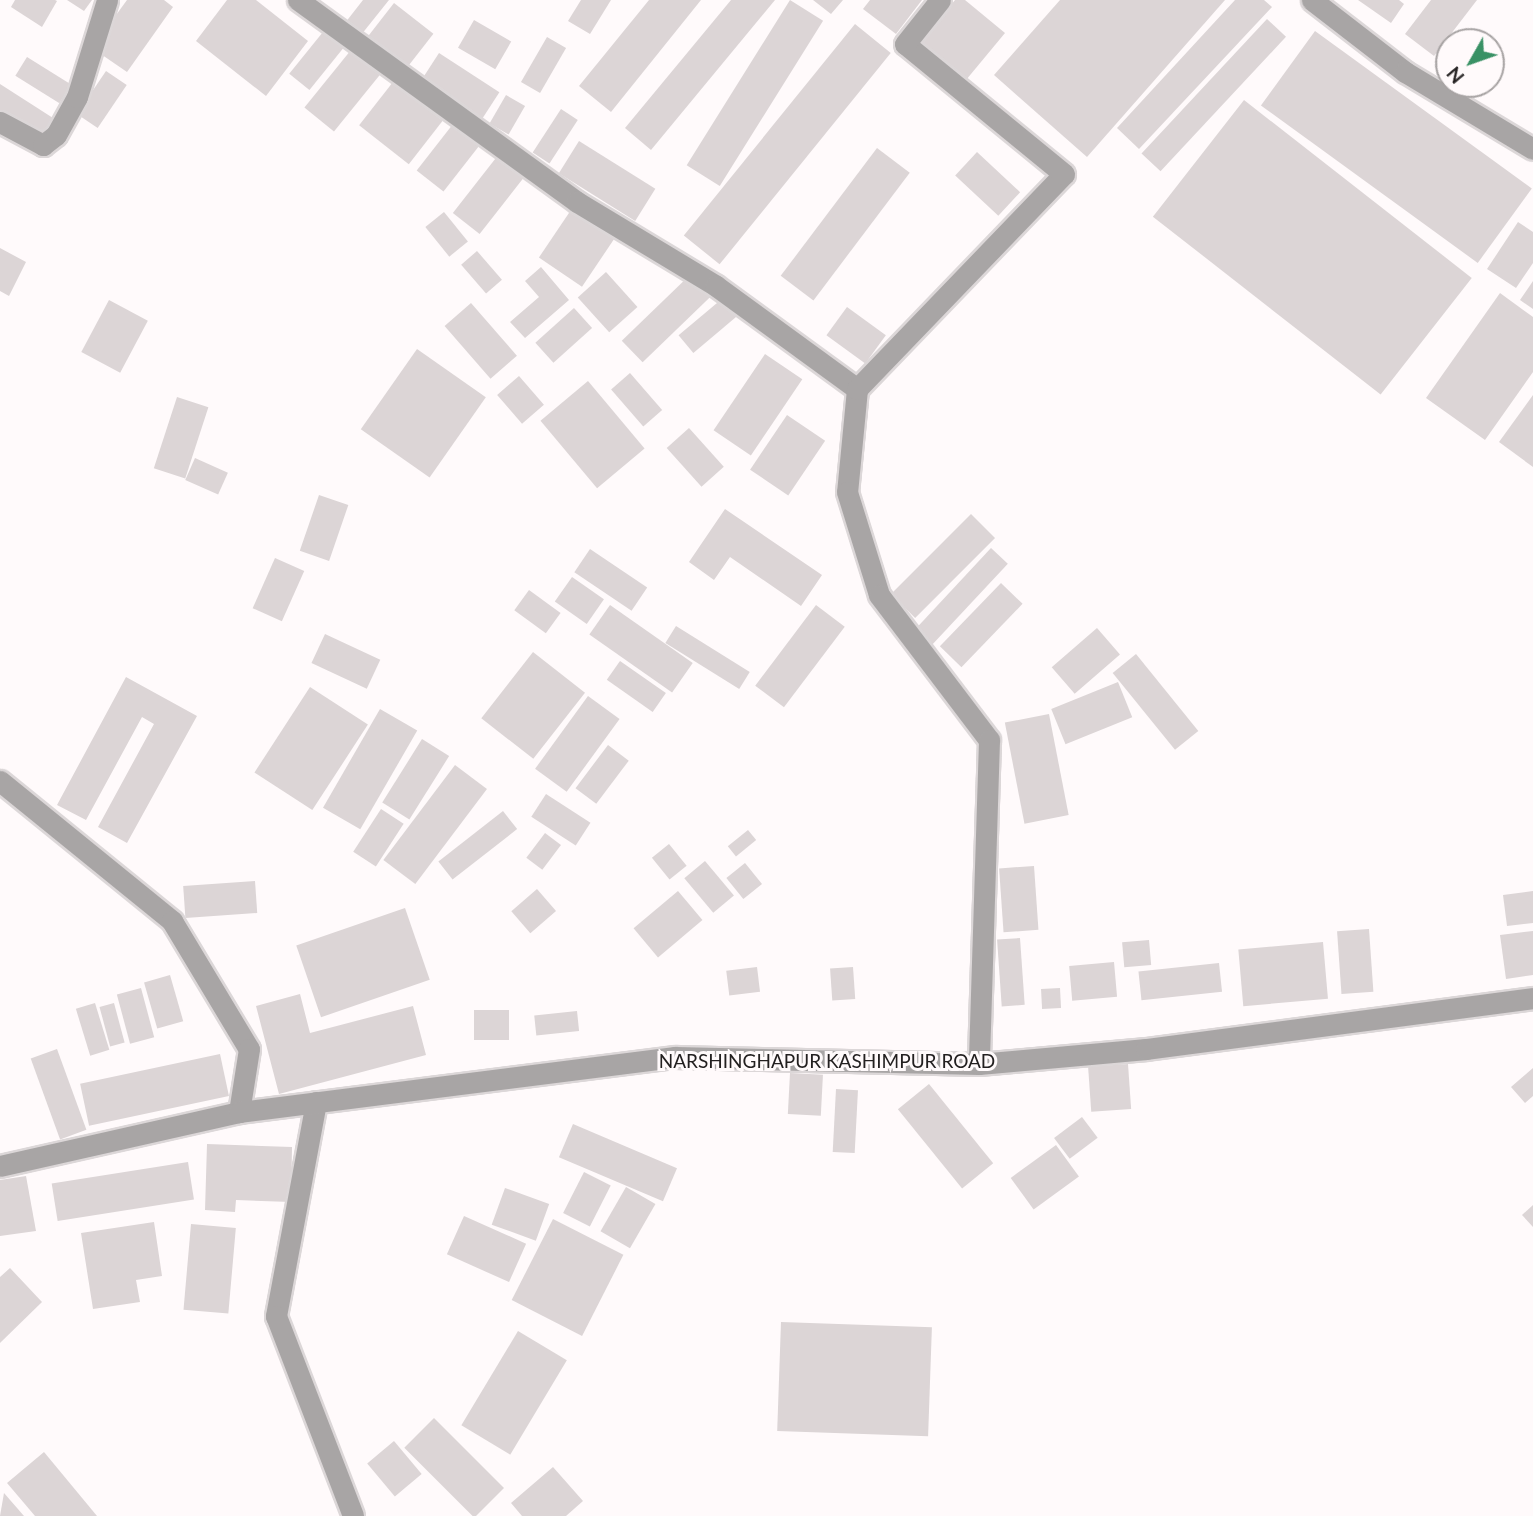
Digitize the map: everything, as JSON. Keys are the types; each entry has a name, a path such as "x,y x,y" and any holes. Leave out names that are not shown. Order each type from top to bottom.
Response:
{"street":[{"path":"0,122 43,145 56,135 77,97 107,0"},
{"path":"298,0 577,202 716,286 857,389"},
{"path":"940,0 905,44 1065,174 857,389 847,492 879,595 989,740 979,1064"},
{"path":"1311,0 1405,72 1533,149"},
{"path":"0,781 172,921 249,1049 239,1112"},
{"name":"NARSHINGHAPUR KASHIMPUR ROAD","path":"0,1166 239,1112 674,1057 979,1064 1146,1049 1533,998"},
{"path":"316,1102 276,1316 353,1516"}],"building":[{"path":"15,0 57,1 42,27 11,7"},
{"path":"67,0 92,0 84,11"},
{"path":"127,0 164,0 173,7 127,72 92,48"},
{"path":"227,0 256,0 308,41 266,96 196,41"},
{"path":"363,0 389,0 361,35 345,23"},
{"path":"581,0 611,0 590,34 568,21"},
{"path":"649,0 701,0 611,112 579,86"},
{"path":"731,0 775,0 651,150 625,128"},
{"path":"790,0 823,21 720,186 687,165"},
{"path":"813,0 843,0 831,14"},
{"path":"870,0 922,0 896,34 863,9"},
{"path":"955,0 965,0 1005,33 966,80 920,43"},
{"path":"1060,0 1225,0 1087,157 994,75"},
{"path":"1235,0 1264,0 1272,7 1139,149 1117,128"},
{"path":"1358,0 1399,0 1404,4 1391,23"},
{"path":"1431,0 1477,0 1456,28 1435,28 1434,56 1405,34"},
{"path":"394,3 433,34 406,68 367,38"},
{"path":"1267,19 1286,37 1161,171 1142,154"},
{"path":"474,20 511,42 495,69 458,48"},
{"path":"855,24 891,53 720,264 684,235"},
{"path":"327,27 347,43 309,90 289,74"},
{"path":"1315,31 1532,189 1478,263 1261,105"},
{"path":"547,37 566,48 540,93 521,82"},
{"path":"351,50 381,74 334,131 304,108"},
{"path":"439,53 499,92 481,120 421,81"},
{"path":"27,57 71,85 59,103 15,76"},
{"path":"106,71 127,85 98,128 77,114"},
{"path":"393,82 443,121 409,164 359,125"},
{"path":"0,84 53,118 42,136 0,110"},
{"path":"506,95 525,106 509,135 490,124"},
{"path":"1244,100 1472,278 1381,395 1153,217"},
{"path":"561,109 578,120 549,164 533,153"},
{"path":"453,124 480,145 443,191 417,170"},
{"path":"579,141 655,189 635,221 559,173"},
{"path":"877,148 910,173 813,300 781,276"},
{"path":"977,152 1020,192 998,216 955,175"},
{"path":"499,154 526,175 480,234 453,213"},
{"path":"573,207 616,236 582,287 539,258"},
{"path":"444,212 468,242 449,257 425,227"},
{"path":"1518,222 1533,232 1533,263 1516,288 1487,269"},
{"path":"0,248 26,262 9,296 0,291"},
{"path":"477,251 502,280 486,293 461,265"},
{"path":"541,267 569,300 525,338 510,322 539,297 525,281"},
{"path":"606,272 637,307 609,332 578,297"},
{"path":"693,272 714,294 643,362 622,341"},
{"path":"1533,281 1533,309 1520,300"},
{"path":"1500,293 1533,317 1533,372 1485,440 1426,398"},
{"path":"723,298 738,316 693,353 679,335"},
{"path":"109,300 148,321 120,373 81,352"},
{"path":"471,303 517,356 491,379 445,326"},
{"path":"847,307 886,335 865,364 826,335"},
{"path":"574,308 592,328 553,363 535,343"},
{"path":"417,349 486,397 430,477 361,429"},
{"path":"765,354 802,379 751,455 714,430"},
{"path":"630,373 662,410 643,426 611,389"},
{"path":"519,376 544,405 522,424 497,395"},
{"path":"588,381 645,448 597,488 541,421"},
{"path":"1533,395 1533,467 1499,442"},
{"path":"177,397 208,407 185,479 154,468"},
{"path":"787,415 825,441 788,495 750,470"},
{"path":"689,428 724,467 702,487 667,448"},
{"path":"195,458 228,473 218,495 185,480"},
{"path":"319,495 348,505 329,561 300,551"},
{"path":"725,509 822,575 801,606 730,557 714,580 689,562"},
{"path":"971,514 995,538 915,618 891,594"},
{"path":"991,548 1008,564 931,646 915,630"},
{"path":"590,549 647,588 632,611 574,572"},
{"path":"275,558 304,571 282,621 253,608"},
{"path":"572,577 604,599 587,624 555,602"},
{"path":"1001,583 1023,604 961,667 940,646"},
{"path":"529,590 561,613 546,633 514,610"},
{"path":"610,605 693,663 672,692 589,634"},
{"path":"816,605 845,627 784,707 755,686"},
{"path":"676,626 750,672 739,689 665,643"},
{"path":"1097,628 1120,654 1075,694 1052,667"},
{"path":"325,634 380,660 367,689 311,663"},
{"path":"533,652 585,693 533,759 481,718"},
{"path":"1136,654 1198,731 1175,750 1113,673"},
{"path":"620,661 666,693 653,712 607,680"},
{"path":"126,677 197,716 127,843 98,827 154,724 142,717 86,820 57,805"},
{"path":"1118,682 1132,717 1065,744 1051,709"},
{"path":"310,687 368,725 312,810 254,773"},
{"path":"588,696 620,719 567,792 535,769"},
{"path":"380,709 417,730 360,829 323,808"},
{"path":"1049,714 1069,815 1024,824 1005,723"},
{"path":"422,739 449,756 409,820 382,803"},
{"path":"608,745 629,761 596,804 576,788"},
{"path":"455,765 487,789 415,884 383,860"},
{"path":"546,794 590,823 576,846 531,817"},
{"path":"381,809 404,824 376,866 353,852"},
{"path":"503,811 517,829 453,880 438,861"},
{"path":"748,830 756,840 736,856 728,846"},
{"path":"545,833 561,845 542,870 526,858"},
{"path":"669,844 687,866 670,880 652,858"},
{"path":"705,861 734,895 713,913 684,878"},
{"path":"745,863 762,884 743,899 726,878"},
{"path":"1034,866 1038,930 1004,932 999,868"},
{"path":"255,881 257,913 185,918 183,886"},
{"path":"537,889 556,911 530,933 511,911"},
{"path":"678,891 702,920 658,957 634,928"},
{"path":"1533,891 1533,923 1507,926 1503,895"},
{"path":"405,908 430,980 321,1017 296,945"},
{"path":"1369,929 1373,992 1341,994 1337,931"},
{"path":"1533,931 1533,975 1506,979 1500,935"},
{"path":"1020,938 1025,1005 1002,1006 997,940"},
{"path":"1149,940 1151,965 1124,967 1122,942"},
{"path":"1323,942 1328,999 1243,1006 1238,949"},
{"path":"1114,962 1117,997 1072,1001 1069,966"},
{"path":"1219,963 1222,992 1141,1000 1138,971"},
{"path":"757,967 760,992 729,996 726,971"},
{"path":"853,967 855,999 832,1001 830,969"},
{"path":"170,975 183,1021 157,1029 144,982"},
{"path":"141,988 154,1037 130,1044 117,994"},
{"path":"1060,988 1061,1008 1042,1009 1041,989"},
{"path":"300,994 310,1033 413,1006 426,1055 279,1094 256,1006"},
{"path":"95,1003 109,1050 90,1056 76,1009"},
{"path":"114,1003 125,1043 110,1046 100,1007"},
{"path":"474,1010 509,1010 509,1040 474,1040"},
{"path":"577,1011 579,1031 536,1035 534,1015"},
{"path":"57,1049 86,1130 60,1139 31,1059"},
{"path":"220,1054 229,1096 89,1126 80,1084"},
{"path":"1128,1064 1131,1109 1091,1112 1088,1067"},
{"path":"1533,1068 1533,1096 1525,1103 1511,1087"},
{"path":"790,1073 823,1075 821,1116 788,1114"},
{"path":"929,1084 993,1163 962,1188 898,1109"},
{"path":"836,1089 858,1090 855,1153 833,1152"},
{"path":"1082,1117 1098,1138 1070,1159 1054,1138"},
{"path":"573,1124 677,1168 663,1201 559,1157"},
{"path":"207,1144 292,1147 291,1202 236,1200 235,1212 205,1210"},
{"path":"1056,1145 1079,1177 1034,1209 1011,1178"},
{"path":"188,1162 194,1200 58,1221 52,1184"},
{"path":"584,1172 611,1186 590,1227 563,1213"},
{"path":"26,1176 36,1231 0,1236 0,1180"},
{"path":"626,1187 655,1204 630,1248 600,1231"},
{"path":"505,1188 549,1204 536,1241 492,1225"},
{"path":"1533,1205 1533,1227 1522,1215"},
{"path":"464,1216 526,1244 509,1282 447,1254"},
{"path":"553,1219 623,1255 582,1336 512,1300"},
{"path":"154,1222 162,1276 136,1280 140,1302 93,1309 81,1233"},
{"path":"191,1224 236,1228 228,1314 184,1310"},
{"path":"10,1268 42,1302 0,1343 0,1277"},
{"path":"781,1322 932,1327 928,1436 777,1431"},
{"path":"518,1331 567,1360 510,1455 461,1425"},
{"path":"434,1418 504,1488 476,1516 473,1516 404,1448"},
{"path":"394,1441 422,1474 395,1496 367,1463"},
{"path":"44,1452 97,1516 35,1516 7,1483"},
{"path":"553,1467 583,1501 566,1516 522,1516 511,1503"},
{"path":"4,1493 24,1516 0,1516"}]}
